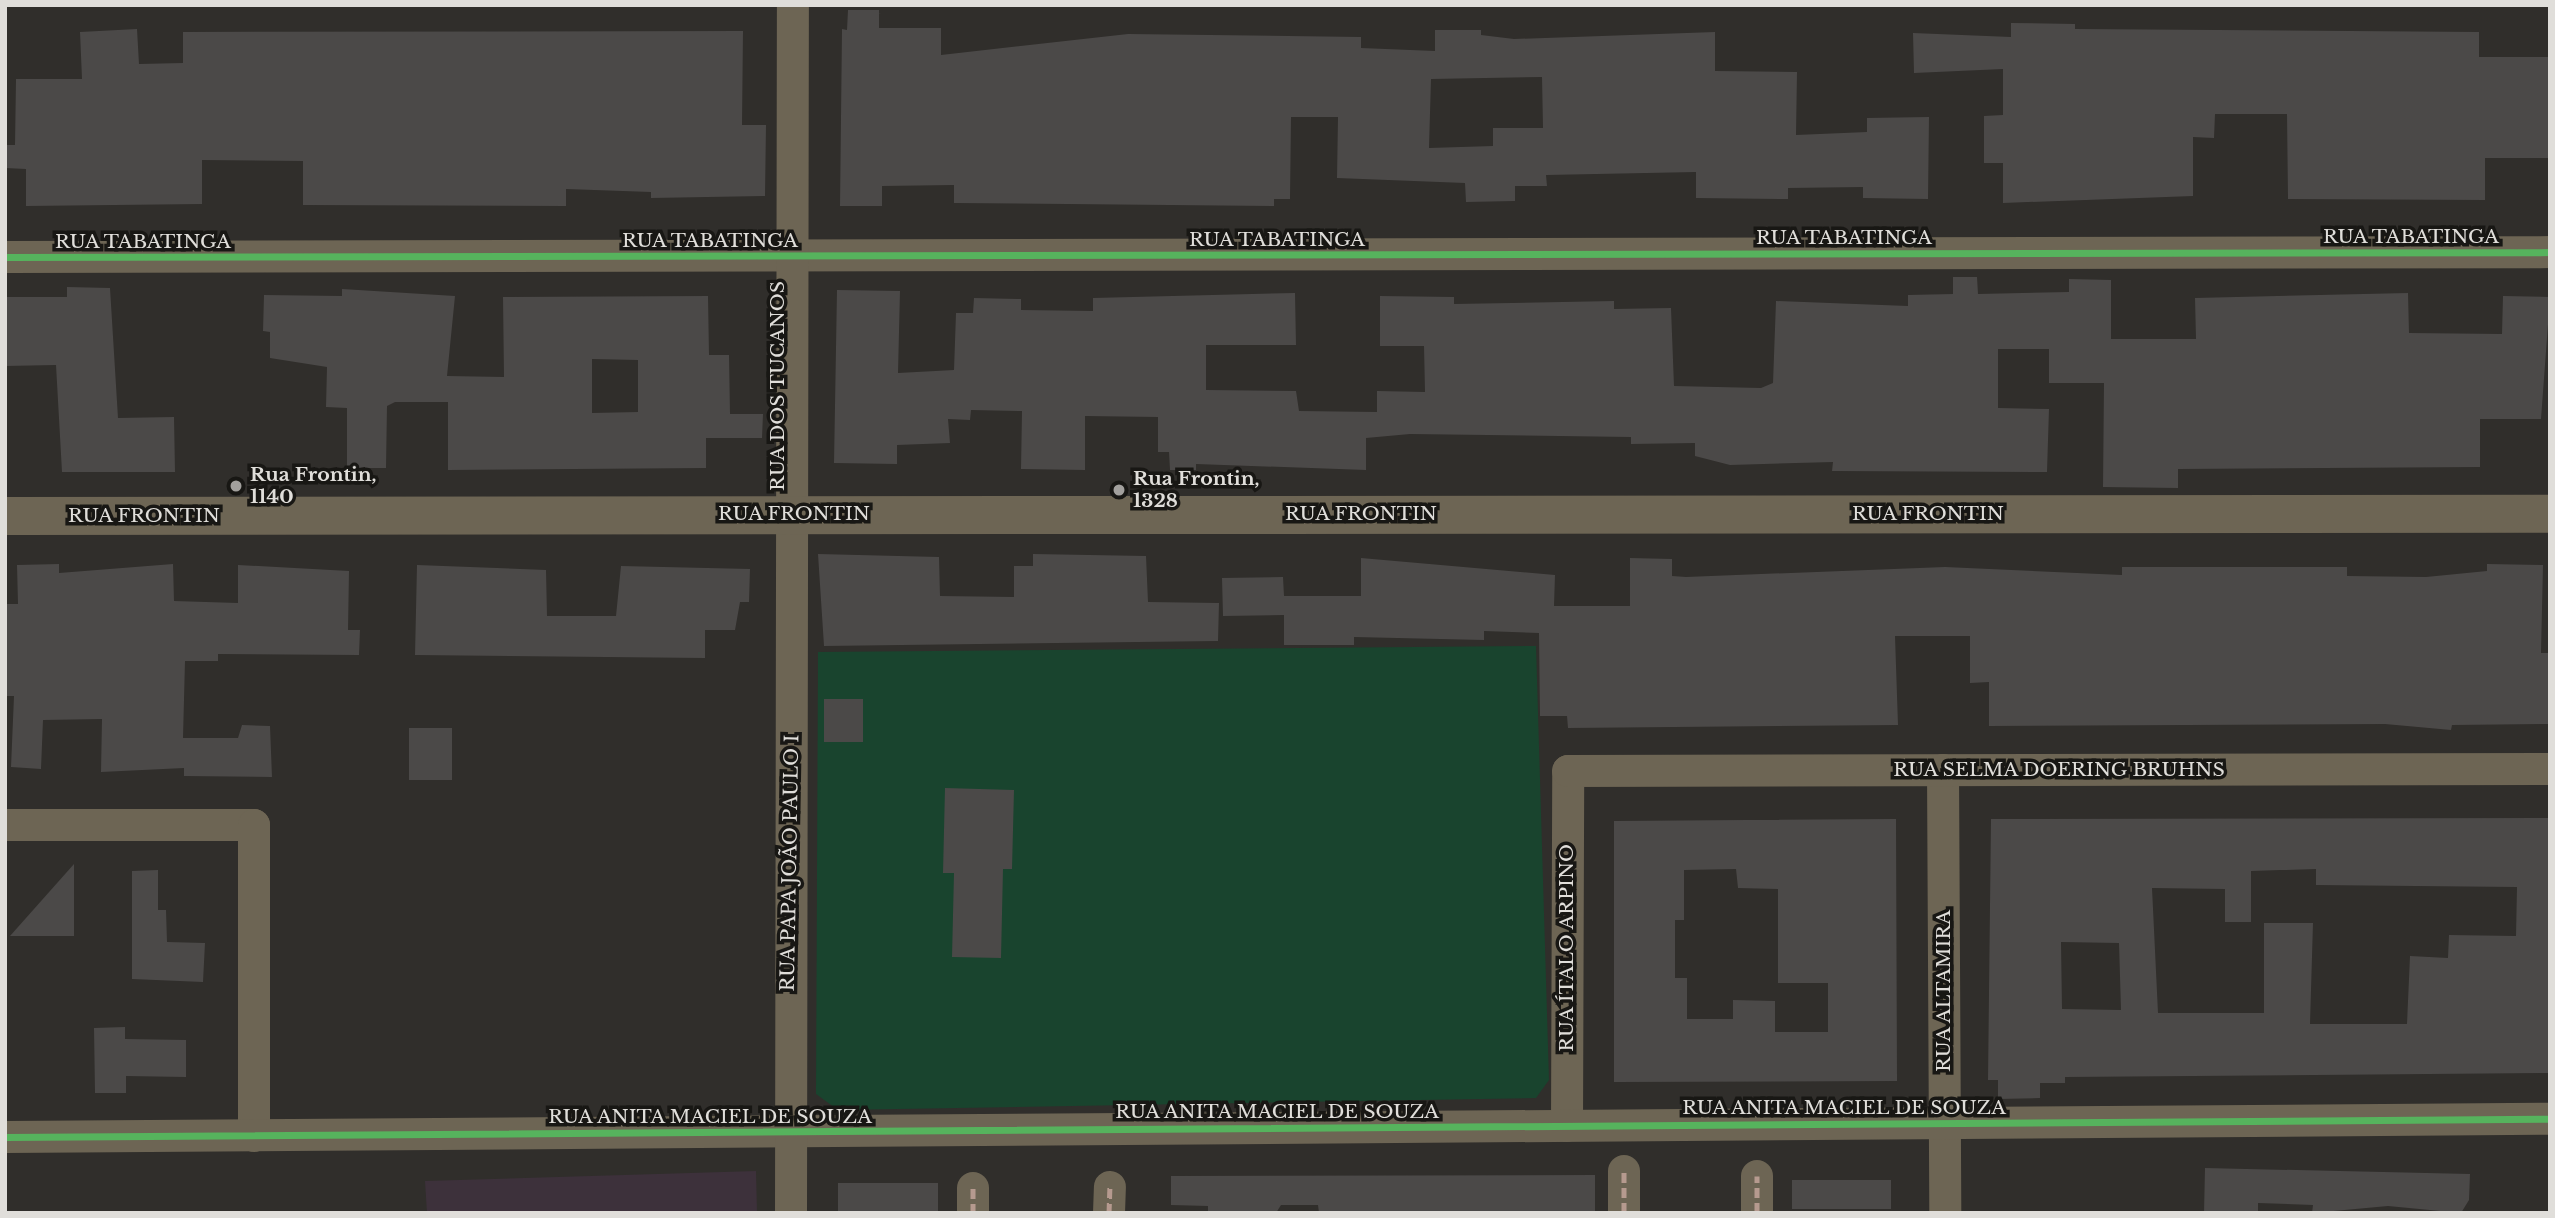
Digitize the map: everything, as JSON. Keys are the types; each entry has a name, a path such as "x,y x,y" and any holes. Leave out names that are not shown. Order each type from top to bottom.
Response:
{"street":[{"name":"RUA DOS TUCANOS","path":"793,5 793,514"},
{"name":"RUA TABATINGA","path":"5,257 2550,252"},
{"name":"RUA PAPA JOÃO PAULO I","path":"791,1213 787,1132 793,514"},
{"name":"RUA FRONTIN","path":"5,516 2550,514"},
{"name":"RUA SELMA DOERING BRUHNS","path":"1568,771 2550,769"},
{"name":"RUA ALTAMIRA","path":"1943,770 1945,1213"},
{"name":"RUA ÍTALO ARPINO","path":"1567,1126 1568,771"},
{"path":"5,825 254,825 254,1136"},
{"name":"RUA ANITA MACIEL DE SOUZA","path":"5,1137 2550,1119"},
{"path":"1623,1171 1623,1213"},
{"path":"1756,1213 1757,1176"}],"shaded area":[{"path":"756,1171 757,1213 427,1213 425,1181"}],"green space":[{"path":"1536,646 1549,1080 1536,1098 838,1110 816,1094 818,652"}],"building":[{"path":"848,10 879,10 879,28 941,28 941,55 1128,34 1361,37 1361,48 1435,51 1435,30 1481,30 1481,35 1514,39 1715,32 1715,71 1797,72 1796,135 1867,132 1867,118 1929,117 1928,199 1863,198 1863,187 1788,188 1788,199 1696,198 1696,172 1546,175 1547,186 1515,186 1515,201 1466,202 1465,183 1337,178 1338,117 1291,117 1290,199 1274,199 1274,206 954,203 954,185 882,186 882,206 840,206 842,29 847,30","holes":["1542,77 1543,128 1493,128 1493,146 1429,148 1431,79"]},
{"path":"2011,23 2075,24 2075,29 2479,32 2479,57 2550,57 2550,158 2485,158 2485,200 2288,199 2287,114 2215,114 2214,138 2193,137 2193,196 2003,203 2003,163 1984,163 1984,116 2003,115 2003,69 1914,73 1913,33 2011,37"},
{"path":"137,29 139,64 183,63 183,32 743,31 742,125 766,125 765,196 651,198 651,192 566,189 566,206 303,205 303,161 202,160 202,204 26,206 26,169 5,168 5,145 15,145 16,79 82,79 80,32"},
{"path":"1953,277 1977,277 1978,294 2069,292 2069,279 2111,280 2111,339 2196,339 2195,298 2408,293 2409,333 2502,334 2503,296 2550,297 2541,419 2480,419 2480,467 2178,469 2178,488 2103,487 2104,383 2049,383 2049,349 1998,349 1998,408 2049,409 2047,472 1832,471 1833,462 1730,465 1695,456 1695,443 1631,444 1631,437 1410,434 1366,438 1366,470 1196,464 1196,470 1170,470 1169,452 1158,452 1158,417 1085,416 1085,470 1021,469 1022,411 971,410 970,420 948,419 950,443 897,445 897,464 834,463 837,290 900,291 898,373 954,370 956,313 973,313 974,298 1021,299 1021,310 1093,311 1093,298 1295,293 1296,345 1206,345 1206,390 1296,391 1299,411 1377,412 1377,391 1425,392 1424,346 1380,346 1380,296 1454,297 1454,304 1614,301 1614,309 1671,308 1674,386 1761,388 1773,383 1776,301 1908,306 1908,295 1953,294"},
{"path":"67,287 110,288 118,418 174,417 175,472 62,472 56,365 5,366 5,297 67,297"},
{"path":"342,289 455,296 447,376 504,377 503,297 708,296 709,355 729,355 730,414 763,414 762,438 706,438 706,468 448,470 448,402 395,402 387,406 386,468 347,468 347,408 326,407 327,367 270,358 270,332 263,331 264,295 342,296","holes":["592,359 638,360 638,412 592,413"]},
{"path":"818,554 939,557 940,596 1014,597 1014,566 1033,566 1033,554 1146,556 1148,602 1219,603 1218,641 824,646"},
{"path":"1361,558 1555,575 1554,606 1630,606 1630,558 1672,559 1672,576 1686,577 1945,567 2122,575 2122,567 2347,567 2347,576 2426,577 2487,571 2487,564 2543,565 2541,653 2550,653 2550,724 2452,725 2451,730 2385,724 1989,726 1989,682 1970,683 1970,636 1895,636 1898,725 1568,728 1567,716 1540,716 1539,633 1484,631 1484,640 1354,637 1354,645 1284,645 1284,615 1223,616 1222,578 1283,577 1284,596 1361,596"},
{"path":"59,564 59,573 173,564 174,601 238,603 238,565 349,571 348,630 360,630 359,655 218,654 218,661 185,661 183,738 238,738 242,725 270,726 272,777 184,776 184,768 101,772 102,719 43,720 41,769 11,767 14,696 5,696 5,604 18,604 17,565"},
{"path":"417,565 546,570 547,616 616,616 621,566 750,569 749,602 740,602 735,630 705,630 705,658 415,655"},
{"path":"824,699 863,699 863,742 824,742"},
{"path":"409,728 452,728 452,780 409,780"},
{"path":"945,788 1014,790 1012,869 1003,869 1001,958 952,957 954,873 943,873"},
{"path":"2550,818 2550,1073 2065,1077 2065,1083 2040,1083 2040,1098 1998,1099 1998,1080 1988,1080 1991,819","holes":["2316,869 2316,885 2517,887 2516,936 2449,935 2448,958 2410,956 2407,1024 2310,1024 2313,923 2264,923 2264,1013 2158,1013 2152,888 2225,889 2225,922 2251,922 2251,871","2061,942 2119,943 2121,1010 2062,1009"]},
{"path":"1896,819 1897,1081 1614,1082 1614,821","holes":["1736,869 1738,888 1778,889 1778,983 1828,983 1828,1032 1775,1032 1775,1001 1733,1000 1733,1019 1687,1019 1687,978 1675,978 1675,920 1684,920 1684,870"]},
{"path":"74,864 74,936 10,936"},
{"path":"158,870 158,910 166,910 167,942 205,943 203,982 132,979 132,871"},
{"path":"125,1027 125,1039 186,1040 186,1077 126,1076 126,1093 95,1093 94,1028"},
{"path":"2205,1168 2470,1174 2469,1200 2461,1213 2388,1206 2312,1213 2313,1205 2258,1203 2258,1213 2204,1213"},
{"path":"1595,1175 1595,1213 1319,1213 1318,1205 1281,1205 1276,1213 1208,1213 1208,1206 1171,1205 1171,1176"},
{"path":"1792,1180 1891,1180 1891,1209 1792,1209"},
{"path":"838,1183 938,1183 938,1213 838,1213"}],"marked path":[{"path":"1624,1171 1624,1213"},
{"path":"1757,1176 1757,1213"},
{"path":"1109,1213 1110,1187"},
{"path":"973,1188 973,1213"}],"cycle path":[{"path":"5,257 2550,252"},
{"path":"5,1137 2550,1119"}],"place":[{"name":"Rua Frontin, 1140","path":"236,486"},
{"name":"Rua Frontin, 1328","path":"1119,490"}]}
